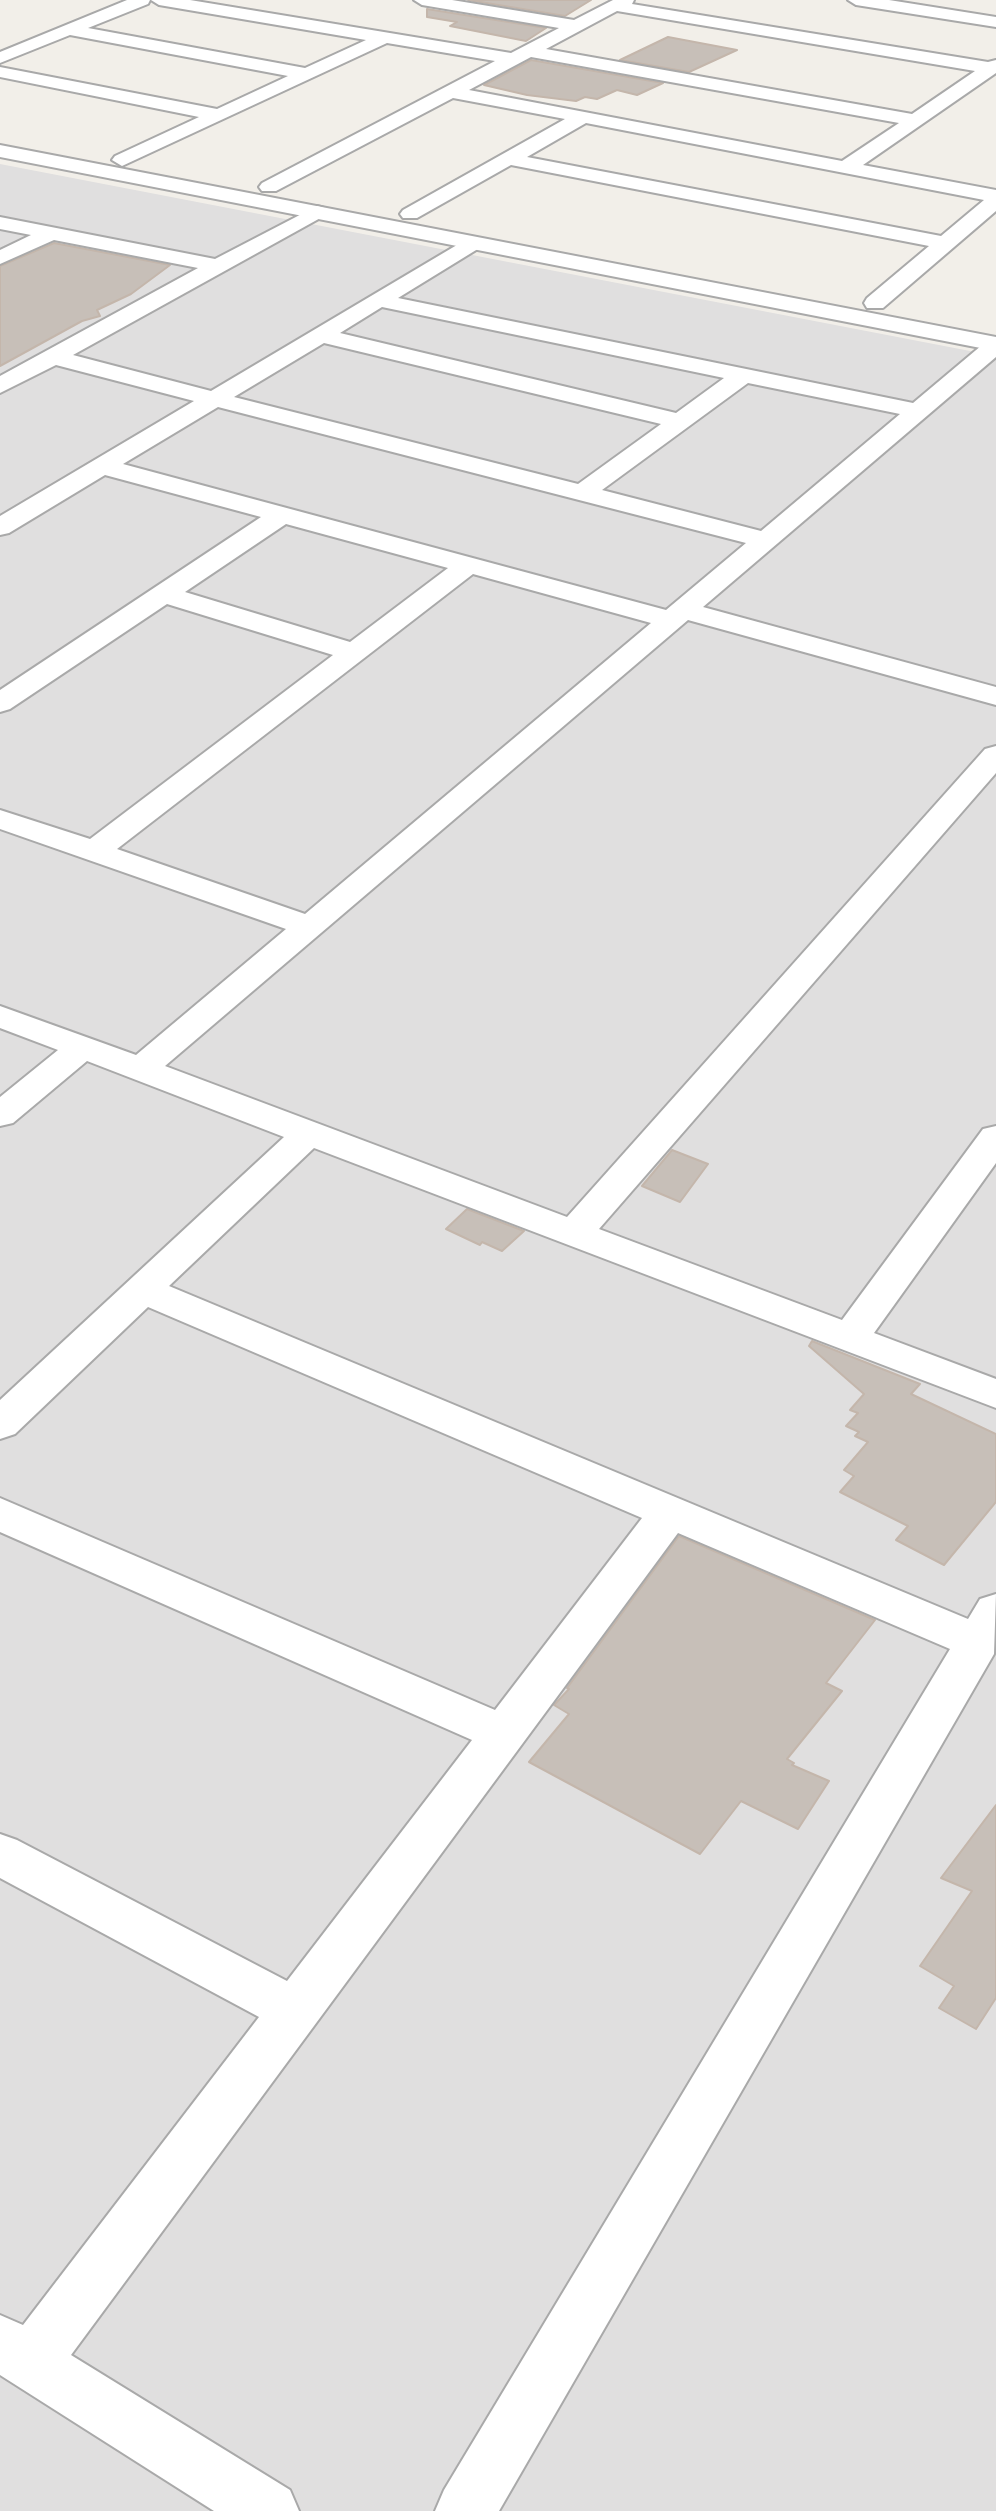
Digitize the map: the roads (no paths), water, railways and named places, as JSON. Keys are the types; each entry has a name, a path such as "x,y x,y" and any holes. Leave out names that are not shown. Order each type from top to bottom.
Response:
{"street":[{"path":"0,58 142,0"},
{"path":"159,0 386,37 521,55 916,120"},
{"path":"422,0 458,3 576,26"},
{"path":"856,0 996,22"},
{"path":"921,10 937,0"},
{"path":"269,187 621,3 994,66"},
{"path":"69,30 308,74"},
{"path":"122,160 386,37"},
{"path":"846,167 994,66"},
{"path":"0,72 219,115"},
{"path":"451,92 996,198"},
{"path":"410,214 583,117"},
{"path":"0,136 996,326"},
{"path":"0,151 996,344"},
{"path":"509,159 945,243"},
{"path":"874,303 996,198"},
{"path":"0,386 317,212"},
{"path":"0,223 218,266"},
{"path":"0,258 52,233"},
{"path":"0,527 474,243"},
{"path":"632,273 650,271 656,264 652,260"},
{"path":"719,290 715,287 717,280 738,277"},
{"path":"378,300 919,411"},
{"path":"321,334 682,422"},
{"path":"141,1069 996,344"},
{"path":"52,357 766,540"},
{"path":"584,492 742,376"},
{"path":"101,466 468,565 996,696"},
{"path":"0,703 282,515"},
{"path":"93,852 468,565"},
{"path":"164,594 354,652"},
{"path":"575,1234 996,755"},
{"path":"0,819 309,926"},
{"path":"0,1016 996,1394"},
{"path":"0,1115 83,1047"},
{"path":"0,1424 310,1133"},
{"path":"849,1339 991,1154"},
{"path":"142,1290 670,1512 987,1627 465,2511"},
{"path":"269,2511 15,2353 295,2011 670,1512"},
{"path":"0,1514 504,1734"},
{"path":"0,1854 295,2011"}]}
